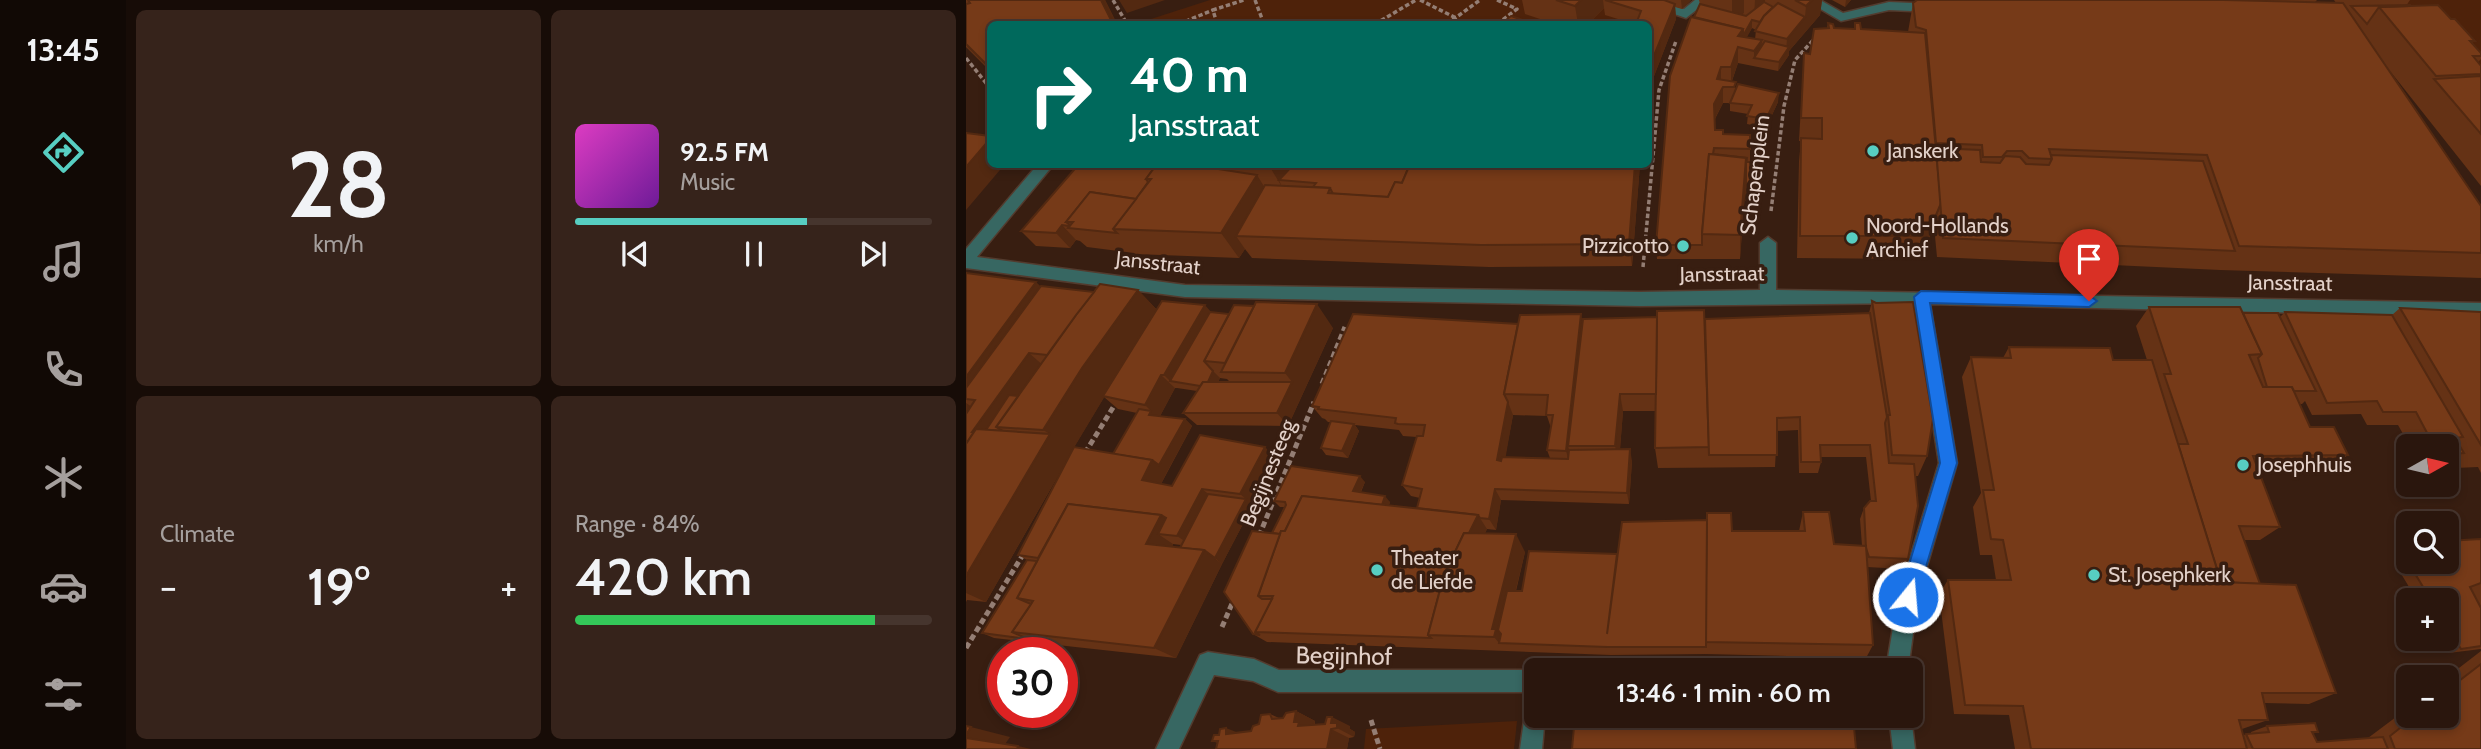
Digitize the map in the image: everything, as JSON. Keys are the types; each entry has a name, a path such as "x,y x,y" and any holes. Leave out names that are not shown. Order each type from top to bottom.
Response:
{"street":[{"path":"1639,0 1686,14 1703,0"},
{"path":"1811,0 1841,17 1888,3 1944,8"},
{"path":"966,261 1044,168"},
{"name":"Schapenplein","path":"1768,243 1768,296"},
{"name":"Jansstraat","path":"966,261 1185,291 1640,299 1921,297 2481,310"},
{"path":"1899,658 1908,597 1948,463 1921,297"},
{"path":"1167,749 1208,663"},
{"name":"Begijnhof","path":"1208,663 1254,670 1278,681 1359,684 1524,681"},
{"path":"1531,749 1533,728"},
{"path":"1901,728 1904,749"}],"path":[{"path":"1114,0 1125,21"},
{"path":"1182,21 1244,0"},
{"path":"1255,0 1263,21"},
{"path":"1380,21 1418,0 1456,18"},
{"path":"1452,21 1480,0"},
{"path":"1497,0 1517,9 1501,21"},
{"path":"1213,10 1216,21"},
{"path":"1652,167 1659,90 1686,14"},
{"path":"966,58 987,84"},
{"name":"Schapenplein","path":"1768,243 1774,169 1795,60"},
{"path":"1640,299 1652,168"},
{"name":"Begijnesteeg","path":"1254,549 1358,296"},
{"path":"1083,457 1119,398"},
{"path":"966,648 1032,541"},
{"path":"1208,663 1239,587"}],"shaded area":[{"path":"1210,0 1629,0 1646,21 1151,21"},
{"path":"2394,0 2481,0 2481,94"},
{"path":"1517,721 1514,749 1364,749 1366,729"}],"building":[{"path":"968,0 1101,0 1112,21 987,21 987,65 966,44 966,4 970,3"},
{"path":"1556,0 1581,0 1575,6"},
{"path":"1605,0 1664,0 1675,4 1652,61 1652,21 1637,21 1641,11"},
{"path":"1795,0 1812,0 1806,6"},
{"path":"1917,0 2224,0 2343,3 2481,206 2481,253 2239,246 2207,155 2049,149 2052,159 2029,158 2022,151 2007,151 2002,157 1983,157 1982,145 1936,143 1926,30 1916,27 1913,3"},
{"path":"1764,2 1773,7 1760,22 1752,20 1743,36 1743,29 1694,17 1700,4 1746,16"},
{"path":"1778,3 1805,17 1787,39 1755,31 1764,16"},
{"path":"2410,5 2379,7 2367,24 2351,6"},
{"path":"2438,5 2475,41 2470,41 2481,53 2481,56 2473,56 2481,66 2481,74 2436,76 2379,7"},
{"path":"1511,16 1520,19 1518,21 1505,21"},
{"path":"1691,17 1743,29 1738,36 1762,40 1754,51 1738,47 1731,67 1721,67 1717,79 1736,82 1734,87 1723,87 1714,104 1715,130 1723,130 1723,134 1750,135 1750,149 1714,148 1713,154 1747,158 1746,169 1746,158 1709,154 1702,245 1656,245 1670,76"},
{"name":"Janskerk","path":"1828,23 1833,24 1834,28 1855,29 1855,23 1860,23 1861,29 1925,33 1941,203 1934,220 1917,229 1922,236 1800,236 1801,138 1822,139 1822,118 1801,118 1804,53 1810,54 1814,29 1829,28"},
{"path":"1765,41 1789,47 1779,62 1754,58"},
{"path":"2481,76 2481,134 2434,79"},
{"path":"1738,84 1779,93 1766,119 1747,116 1752,105 1730,103"},
{"path":"966,133 987,136 987,142 966,167"},
{"path":"1936,148 1980,150 1981,162 2000,163 2005,156 2020,157 2026,164 2049,165 2051,155 2203,161 2235,251 1943,238"},
{"path":"1709,154 1746,158 1740,235 1702,234"},
{"path":"1746,162 1761,162 1760,201 1746,200"},
{"path":"1076,168 1154,168 1136,199 1090,192 1066,222 1069,226 1062,225 1056,233 1021,231"},
{"path":"1154,168 1212,168 1257,175 1221,233 1113,229 1151,179 1146,179"},
{"path":"1290,168 1408,168 1402,183 1395,182 1388,197 1333,194 1330,188 1313,187 1316,183 1279,180"},
{"path":"1408,168 1635,168 1629,244 1481,245 1236,236 1265,185 1330,188 1328,193 1388,197 1395,182 1402,183"},
{"path":"1090,192 1136,199 1113,229 1117,233 1068,228 1073,222 1066,222"},
{"path":"966,273 1036,282 966,377"},
{"path":"1100,284 1138,290 1082,368 1043,430 996,427 1076,315"},
{"path":"1041,286 1094,292 1047,355 1029,353 966,444 966,414 975,400 966,399 966,388"},
{"path":"1162,301 1205,305 1145,405 1103,396"},
{"path":"1872,301 1913,302 1933,419 1927,456 1892,455 1890,415"},
{"path":"1256,302 1317,304 1285,373 1221,372"},
{"path":"1234,305 1254,306 1225,363 1204,361"},
{"name":"Josephhuis","path":"2149,307 2240,307 2262,354 2249,355 2263,387 2292,387 2310,427 2334,427 2348,455 2253,456 2280,527 2239,526 2260,584 2221,582 2178,444 2188,444 2164,374 2171,374"},
{"path":"2400,308 2481,312 2481,445"},
{"path":"1704,310 1709,447 1655,448 1657,311"},
{"path":"1210,312 1229,314 1204,361 1213,371 1208,382 1203,382 1200,386 1170,381"},
{"path":"2285,312 2392,315 2463,437 2459,438 2459,434 2428,434 2416,412 2383,412 2377,401 2327,403"},
{"path":"1870,313 1887,417 1885,423 1889,463 1914,464 1918,506 1908,559 1869,557 1866,548 1864,508 1870,501 1876,501 1870,445 1820,445 1821,462 1801,462 1800,417 1777,418 1777,455 1709,455 1705,319"},
{"path":"2243,313 2278,313 2316,391 2267,387 2258,358 2262,354"},
{"path":"1353,314 1518,324 1504,394 1508,402 1497,460 1501,461 1502,457 1568,459 1569,450 1630,449 1627,493 1495,489 1489,519 1480,518 1478,515 1417,508 1422,489 1402,485 1417,436 1423,436 1425,425 1398,424 1395,423 1396,418 1318,409 1319,407 1312,406"},
{"path":"1581,314 1566,451 1547,450 1553,415 1546,415 1548,395 1504,394 1520,315"},
{"path":"1657,317 1656,394 1620,394 1615,446 1568,446 1583,319"},
{"name":"St. Josephkerk","path":"2009,347 2110,348 2113,360 2152,360 2221,582 2296,585 2336,693 2262,693 2268,720 2239,720 2247,749 2031,749 2023,706 1965,705 1948,580 2011,580 2003,540 1991,539 1983,490 1994,490 1971,357 2011,358"},
{"path":"1203,382 1292,382 1277,413 1183,413"},
{"path":"1009,395 1018,396 996,427 1003,431 986,430"},
{"path":"1139,409 1151,411 1149,415 1185,419 1159,465 1152,460 1113,454"},
{"path":"1331,421 1354,424 1342,451 1321,448"},
{"path":"976,429 1050,434 966,576 966,444"},
{"path":"1200,435 1265,447 1240,494 1202,489 1177,536 1158,534 1166,518 1161,515 1068,504 1038,558 1018,555 1074,447 1152,460 1142,480 1172,486"},
{"path":"1291,466 1360,476 1353,491 1385,496 1382,505 1302,496 1285,531 1280,534 1272,533 1286,505 1285,502 1274,501"},
{"path":"1208,494 1246,499 1215,558 1204,550 1180,548"},
{"name":"Theater de Liefde","path":"1302,496 1478,515 1469,533 1464,533 1444,575 1428,635 1431,638 1255,632 1273,596 1258,596 1281,531 1285,531"},
{"path":"1068,504 1161,515 1146,544 1204,550 1154,648 1078,639 1078,637 1012,632 1033,601 1017,598"},
{"path":"1803,512 1829,512 1834,544 1866,546 1873,645 1705,642 1707,513 1731,513 1732,531 1805,531"},
{"path":"1707,520 1706,647 1499,643 1501,634 1498,630 1507,591 1522,591 1529,551 1617,554 1607,634 1622,522"},
{"path":"1252,531 1280,534 1258,596 1272,599 1255,632 1260,635 1253,634 1224,592"},
{"path":"1464,533 1516,534 1492,629 1496,629 1494,637 1428,635 1444,575"},
{"path":"2481,539 2481,583 2470,587 2481,608 2481,646 2461,649 2459,588 2424,588 2415,574 2459,574 2459,540"},
{"path":"1027,560 1037,561 1017,598 1031,604 1012,632 1023,637 982,633"},
{"path":"2481,664 2481,749 2395,749 2390,736 2400,728 2459,728 2459,681"},
{"path":"1296,711 1294,722 1299,722 1298,726 1325,724 1327,717 1332,717 1331,723 1337,723 1337,728 1331,729 1327,749 1216,749 1218,741 1212,741 1214,735 1219,735 1220,729 1226,728 1226,734 1251,731 1253,726 1259,724 1261,715 1270,714 1272,719 1283,718 1286,713"},
{"path":"2315,723 2318,732 2312,732 2317,742 2383,737 2388,749 2253,749 2246,734 2269,732 2267,726"},
{"path":"1574,728 1854,728 1856,749 1572,749"},
{"path":"966,738 1018,746 1017,749 966,749"}],"place":[{"name":"Janskerk","path":"1873,151"},
{"name":"Noord-Hollands Archief","path":"1852,238"},
{"name":"Pizzicotto","path":"1683,246"},
{"name":"Josephhuis","path":"2243,465"},
{"name":"Theater de Liefde","path":"1377,570"},
{"name":"St. Josephkerk","path":"2094,575"}],"route":[{"path":"1908,597 1948,463 1921,297 2089,301"}]}
